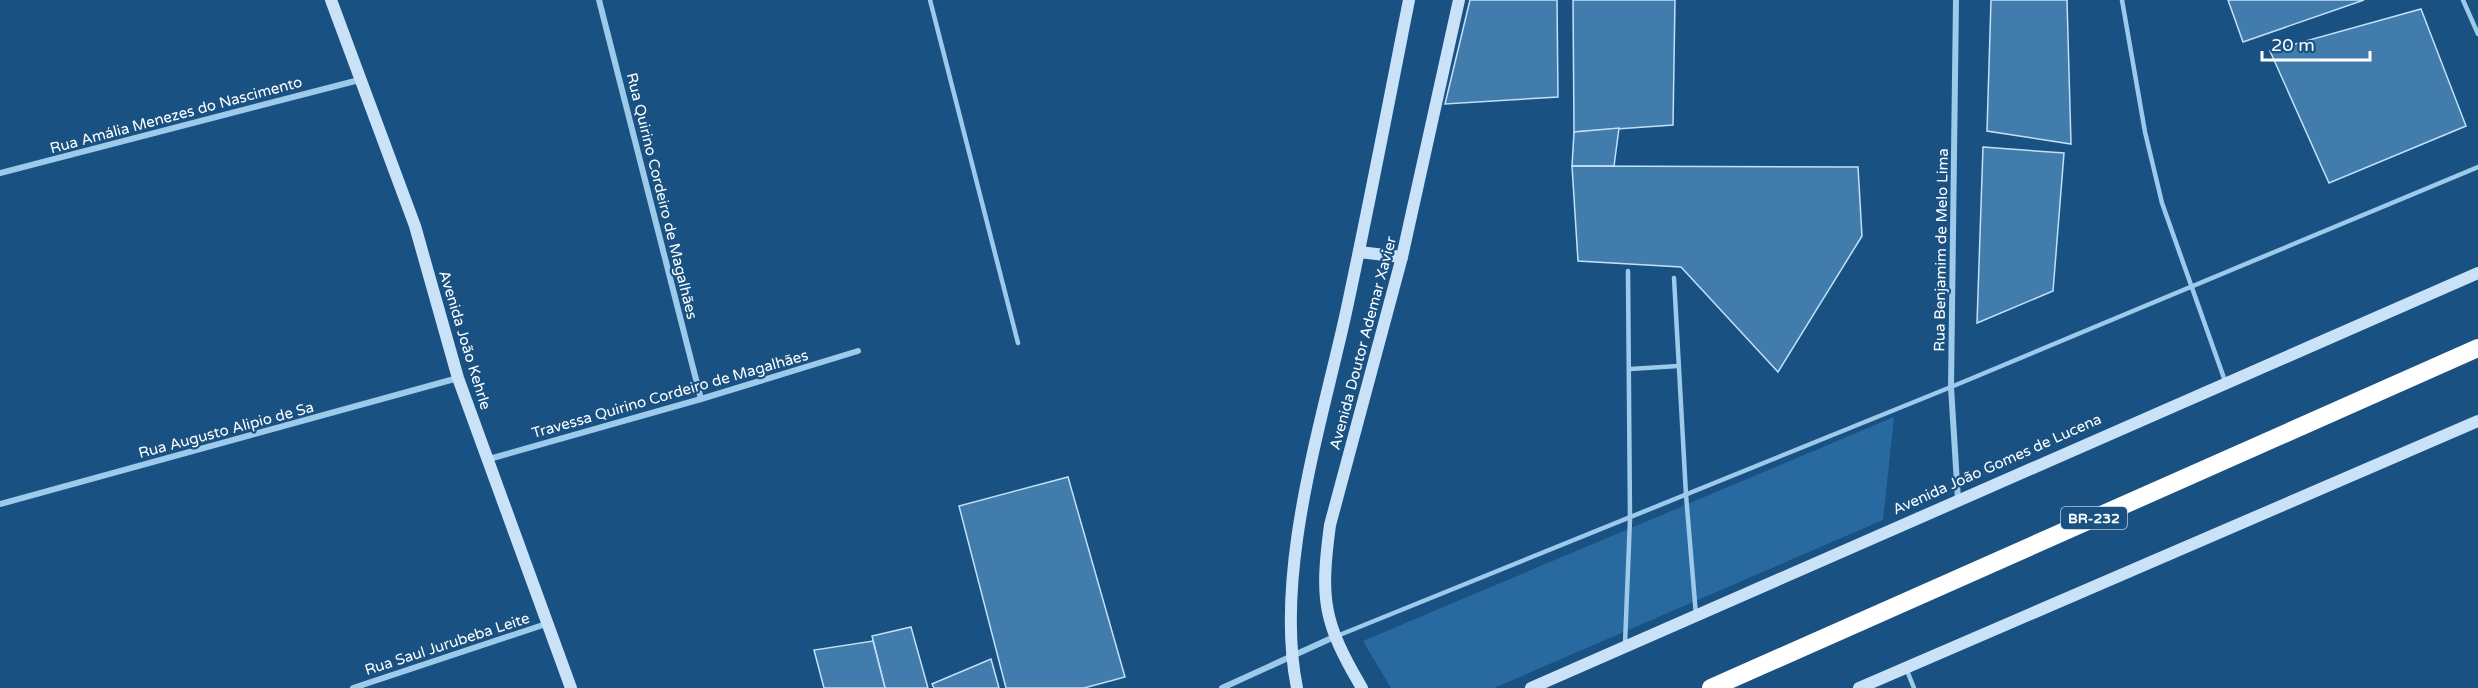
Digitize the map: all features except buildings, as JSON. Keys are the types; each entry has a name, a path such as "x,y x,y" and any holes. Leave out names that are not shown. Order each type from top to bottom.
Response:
{"highway":[{"name":"BR-232","path":"1711,688 2478,348"}],"street":[{"name":"Avenida João Kehrle","path":"331,0 359,80 416,226 458,378 571,688"},
{"name":"Rua Quirino Cordeiro de Magalhães","path":"599,0 701,399"},
{"name":"Avenida Doutor Ademar Xavier","path":"1297,688 1290,655 1290,597 1303,508 1359,252 1409,0"},
{"name":"Avenida Doutor Ademar Xavier","path":"1362,688 1334,637 1326,611 1324,590 1330,525 1402,257 1459,0"},
{"name":"Rua Benjamim de Melo Lima","path":"1956,0 1951,387 1958,501"},
{"name":"Rua Amália Menezes do Nascimento","path":"0,173 359,80"},
{"path":"1359,252 1402,257"},
{"name":"Avenida João Gomes de Lucena","path":"1531,688 2478,273"},
{"name":"Travessa Quirino Cordeiro de Magalhães","path":"489,459 701,399 858,351"},
{"name":"Rua Augusto Alipio de Sa","path":"0,504 458,378"},
{"path":"1859,688 2478,421"},
{"name":"Rua Saul Jurubeba Leite","path":"353,688 549,623"},
{"path":"1222,688 1290,655 1334,637"}],"lane":[{"path":"930,0 1018,343"},
{"path":"2122,0 2145,132 2162,203 2226,384"},
{"path":"2463,0 2478,34"},
{"path":"1334,637 1630,519 2478,167"},
{"path":"1624,647 1630,519 1628,271"},
{"path":"1674,278 1686,495 1696,615"},
{"path":"1630,369 1678,366"},
{"path":"1906,668 1914,688"}],"shaded area":[{"path":"1894,417 1883,520 1494,688 1391,688 1363,641"}]}
